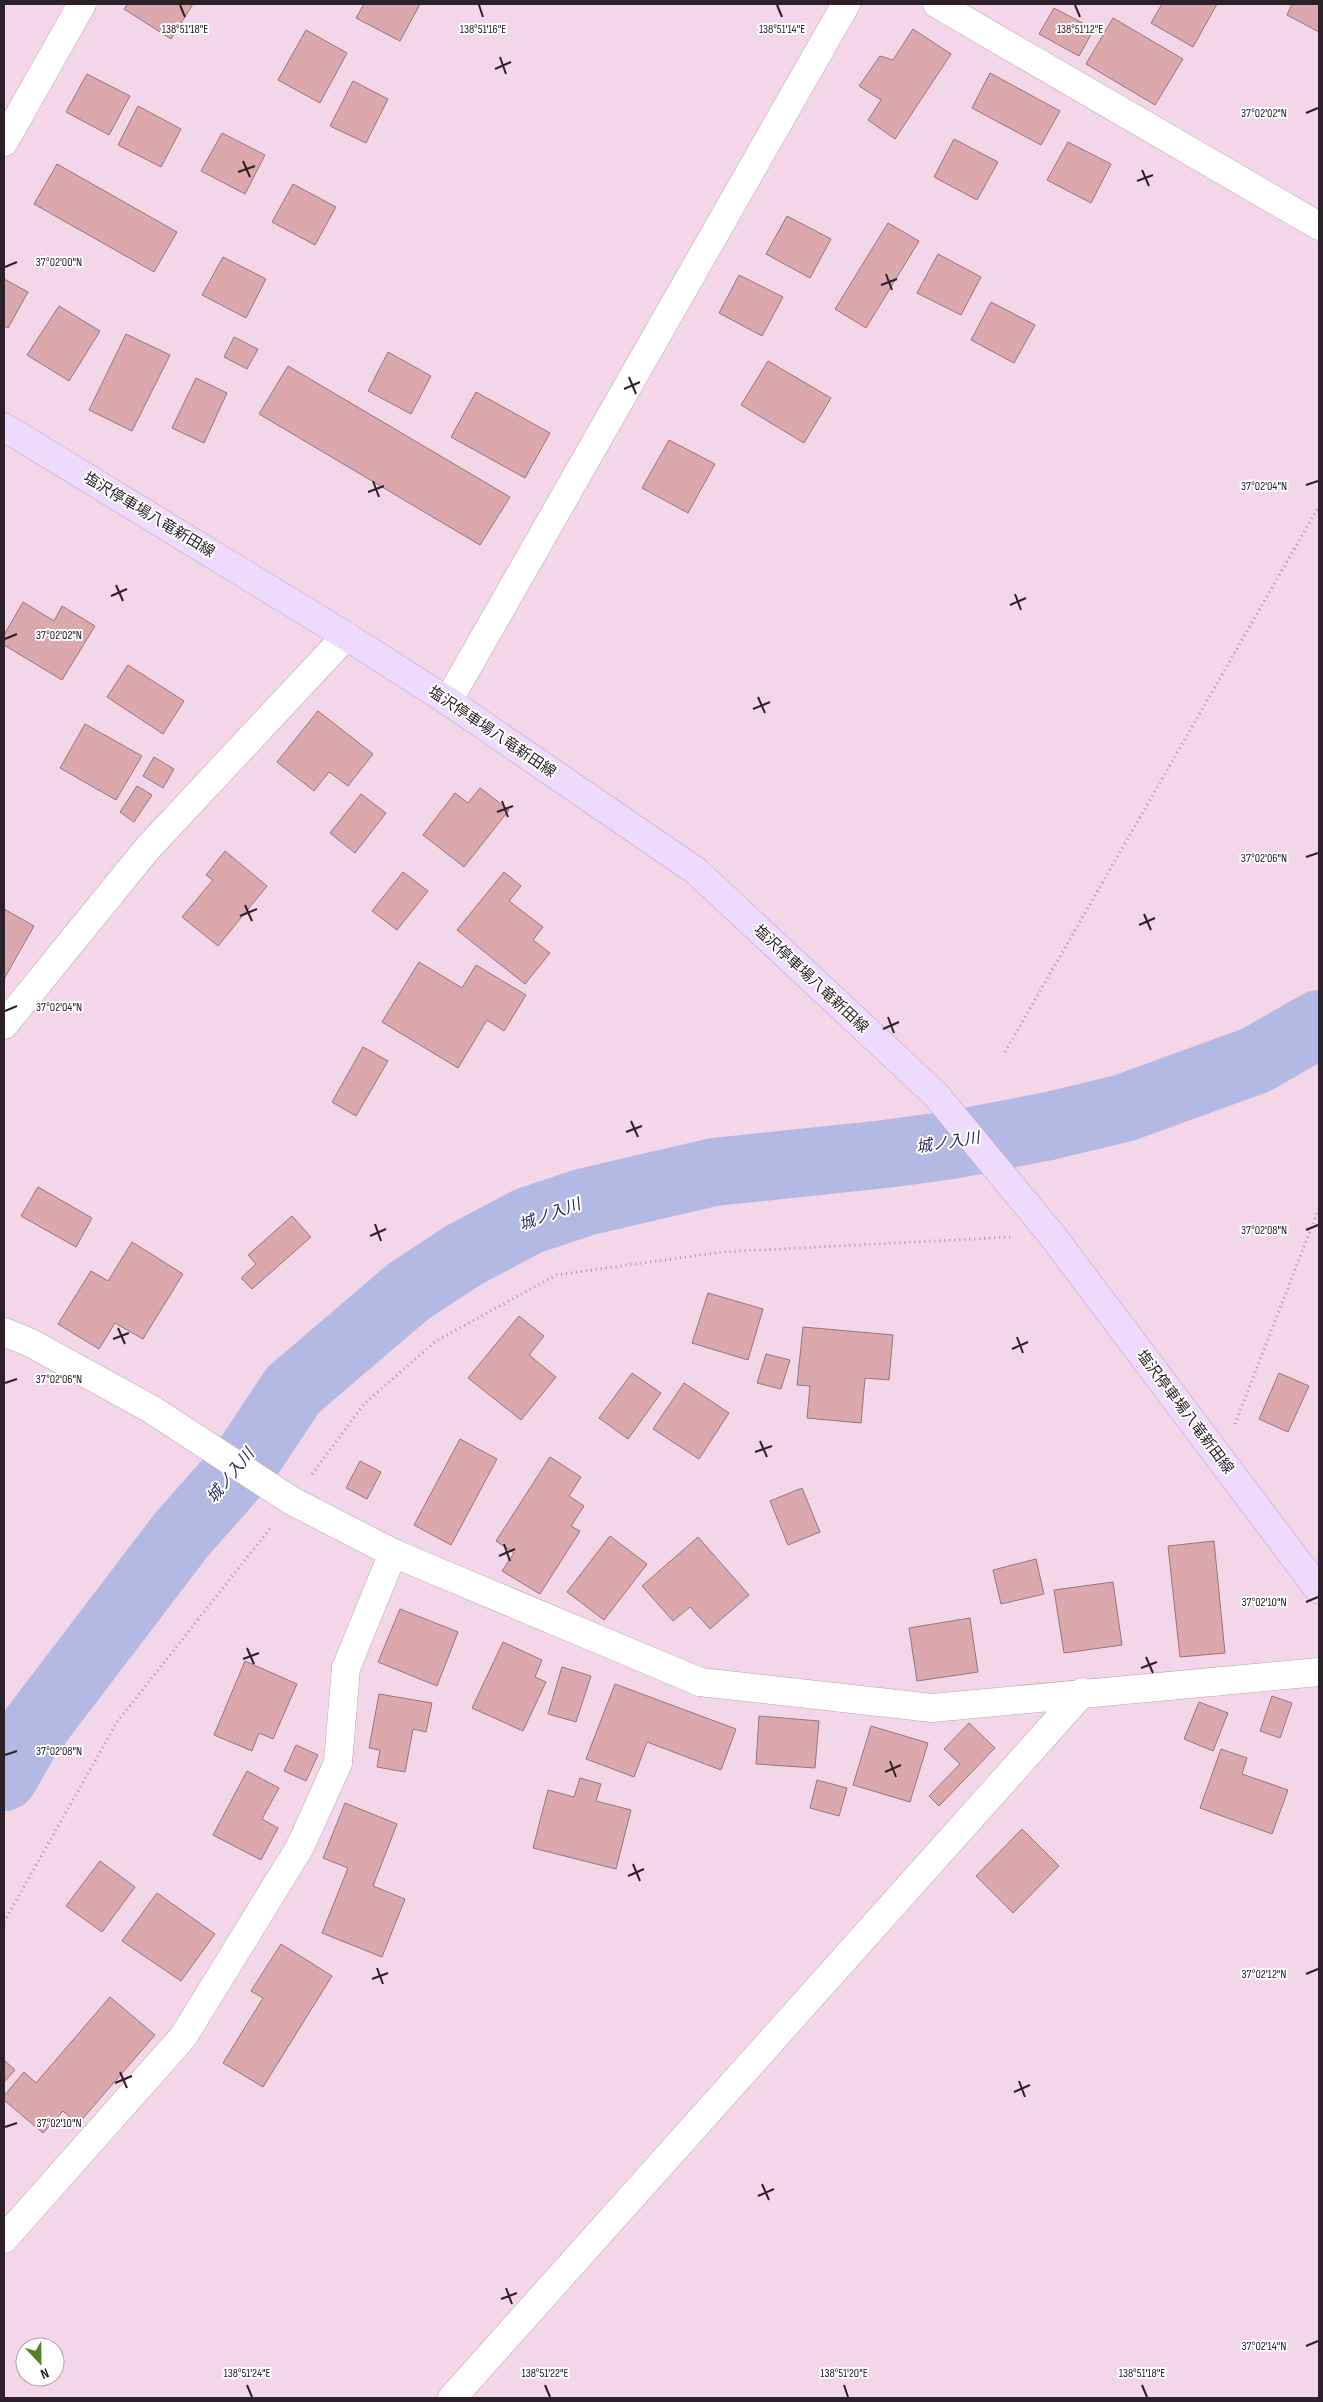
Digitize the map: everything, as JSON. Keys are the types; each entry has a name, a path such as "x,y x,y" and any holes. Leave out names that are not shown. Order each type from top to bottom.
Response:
{"main road":[{"name":"塩沢停車場八竜新田線","path":"4,427 346,636 448,701 696,872 936,1095 1051,1234 1319,1590"}],"street":[{"path":"4,142 82,4"},
{"path":"448,701 846,4"},
{"path":"937,4 1319,226"},
{"path":"4,1025 147,849 346,636"},
{"path":"4,1332 31,1343 150,1410 292,1501 393,1553 700,1682 932,1708 1083,1692 1319,1672"},
{"path":"4,2239 183,2037 300,1847 338,1763 346,1668 393,1553"},
{"path":"452,2398 1083,1692"}],"path":[{"path":"1005,1052 1319,506"},
{"path":"1221,1460 1319,1208"},
{"path":"4,1922 117,1722 292,1501 364,1404 436,1341 556,1275 722,1252 1051,1234"}],"building":[{"path":"128,4 193,4 171,39 124,9"},
{"path":"364,4 420,4 400,41 356,18"},
{"path":"1162,4 1217,4 1193,47 1151,23"},
{"path":"1292,4 1319,4 1319,32 1287,15"},
{"path":"1054,8 1094,29 1079,56 1039,34"},
{"path":"1113,18 1183,59 1155,105 1086,64"},
{"path":"913,29 951,54 895,139 868,120 881,100 859,86 880,56 893,60"},
{"path":"306,30 347,53 320,103 278,80"},
{"path":"990,73 1060,111 1041,145 972,108"},
{"path":"87,74 130,96 109,135 66,112"},
{"path":"353,81 388,99 366,143 330,126"},
{"path":"138,106 181,129 161,167 118,145"},
{"path":"222,133 265,155 245,194 201,171"},
{"path":"954,139 998,162 977,200 934,177"},
{"path":"1068,142 1111,164 1091,203 1047,180"},
{"path":"57,164 177,232 154,272 34,204"},
{"path":"293,184 336,207 315,245 272,222"},
{"path":"787,216 831,239 810,278 766,254"},
{"path":"888,223 919,241 866,328 835,309"},
{"path":"938,254 981,277 961,315 917,293"},
{"path":"223,257 266,279 246,318 202,295"},
{"path":"739,275 783,297 762,336 719,313"},
{"path":"4,279 28,292 8,328 4,326"},
{"path":"991,302 1035,325 1014,363 971,340"},
{"path":"59,306 100,331 69,381 27,355"},
{"path":"126,334 170,355 132,431 89,410"},
{"path":"234,337 258,349 247,369 224,357"},
{"path":"388,352 431,376 411,414 368,391"},
{"path":"768,361 831,398 804,443 741,405"},
{"path":"288,366 510,497 480,545 259,414"},
{"path":"196,378 227,393 204,443 172,428"},
{"path":"476,392 550,433 525,478 451,437"},
{"path":"669,440 715,464 688,513 642,488"},
{"path":"23,602 54,621 62,606 95,626 62,680 4,645 4,635"},
{"path":"128,665 184,701 163,734 107,697"},
{"path":"318,711 373,754 348,786 329,772 314,791 277,762"},
{"path":"85,724 142,756 116,800 60,768"},
{"path":"154,757 174,769 163,788 143,776"},
{"path":"137,786 152,795 134,822 120,812"},
{"path":"480,788 509,810 464,867 423,835 455,793 468,803"},
{"path":"361,794 386,813 355,853 330,833"},
{"path":"225,851 267,886 218,946 182,917 213,880 206,875"},
{"path":"403,872 428,891 397,930 372,911"},
{"path":"504,872 521,886 509,901 543,927 533,940 550,953 525,984 457,930"},
{"path":"4,909 34,926 4,979"},
{"path":"419,962 462,988 476,965 526,995 504,1031 487,1020 458,1068 382,1022"},
{"path":"363,1047 388,1061 356,1116 332,1102"},
{"path":"38,1187 92,1218 76,1247 21,1216"},
{"path":"292,1216 311,1237 252,1289 241,1278 256,1264 248,1255"},
{"path":"132,1242 183,1274 143,1339 115,1323 99,1349 58,1324 91,1271 108,1281"},
{"path":"708,1293 763,1309 748,1360 692,1343"},
{"path":"519,1316 544,1336 529,1355 556,1377 521,1420 468,1378"},
{"path":"803,1327 893,1335 889,1380 865,1378 861,1423 807,1418 810,1386 797,1385"},
{"path":"766,1354 790,1360 781,1389 757,1383"},
{"path":"632,1373 661,1393 628,1439 599,1418"},
{"path":"1279,1373 1309,1386 1288,1432 1259,1419"},
{"path":"684,1383 729,1413 699,1459 653,1429"},
{"path":"460,1439 497,1459 451,1545 414,1525"},
{"path":"550,1457 581,1477 569,1496 584,1506 571,1526 580,1531 540,1594 502,1571 514,1553 496,1541"},
{"path":"360,1461 381,1472 367,1499 346,1488"},
{"path":"802,1488 820,1532 788,1545 770,1501"},
{"path":"610,1536 647,1564 604,1620 567,1592"},
{"path":"698,1537 749,1595 710,1629 690,1607 673,1621 642,1586"},
{"path":"1214,1541 1225,1653 1180,1657 1168,1546"},
{"path":"1036,1559 1044,1594 1001,1604 993,1570"},
{"path":"1113,1582 1122,1645 1064,1653 1054,1590"},
{"path":"400,1609 458,1632 437,1686 378,1662"},
{"path":"970,1618 978,1672 917,1681 909,1628"},
{"path":"503,1642 542,1660 535,1677 546,1682 523,1731 472,1708"},
{"path":"245,1661 297,1684 273,1739 259,1733 252,1751 214,1735"},
{"path":"562,1667 591,1676 576,1722 548,1714"},
{"path":"615,1684 736,1729 721,1770 647,1742 634,1777 586,1759"},
{"path":"379,1694 432,1703 426,1732 413,1729 405,1772 377,1767 380,1750 369,1748"},
{"path":"1272,1696 1292,1703 1280,1738 1260,1731"},
{"path":"1199,1702 1228,1713 1213,1751 1184,1739"},
{"path":"759,1716 819,1721 815,1768 756,1764"},
{"path":"969,1723 995,1748 939,1806 929,1796 960,1764 944,1749"},
{"path":"871,1726 928,1743 910,1802 853,1785"},
{"path":"296,1745 318,1755 306,1781 284,1771"},
{"path":"1221,1749 1247,1758 1242,1774 1288,1790 1272,1834 1200,1808"},
{"path":"247,1771 279,1788 262,1819 278,1828 261,1860 213,1835"},
{"path":"580,1778 601,1784 596,1801 631,1810 616,1869 533,1848 548,1790 574,1797"},
{"path":"817,1780 847,1788 839,1816 810,1808"},
{"path":"345,1803 397,1824 373,1886 405,1899 382,1957 322,1933 348,1868 323,1858"},
{"path":"1022,1829 1059,1866 1013,1913 976,1876"},
{"path":"100,1861 135,1887 102,1932 66,1906"},
{"path":"157,1893 215,1934 181,1981 122,1941"},
{"path":"281,1944 332,1976 263,2087 223,2063 263,1998 251,1991"},
{"path":"110,1997 155,2035 78,2124 63,2111 43,2133 4,2100 4,2096 24,2072 36,2083"},
{"path":"4,2060 15,2070 4,2082"}],"waterway":[{"name":"城ノ入川","path":"4,1777 25,1740 182,1534 244,1464 293,1390 409,1291 464,1255 528,1221 585,1202 714,1172 951,1145 1049,1126 1124,1108 1256,1060 1319,1024"}]}
